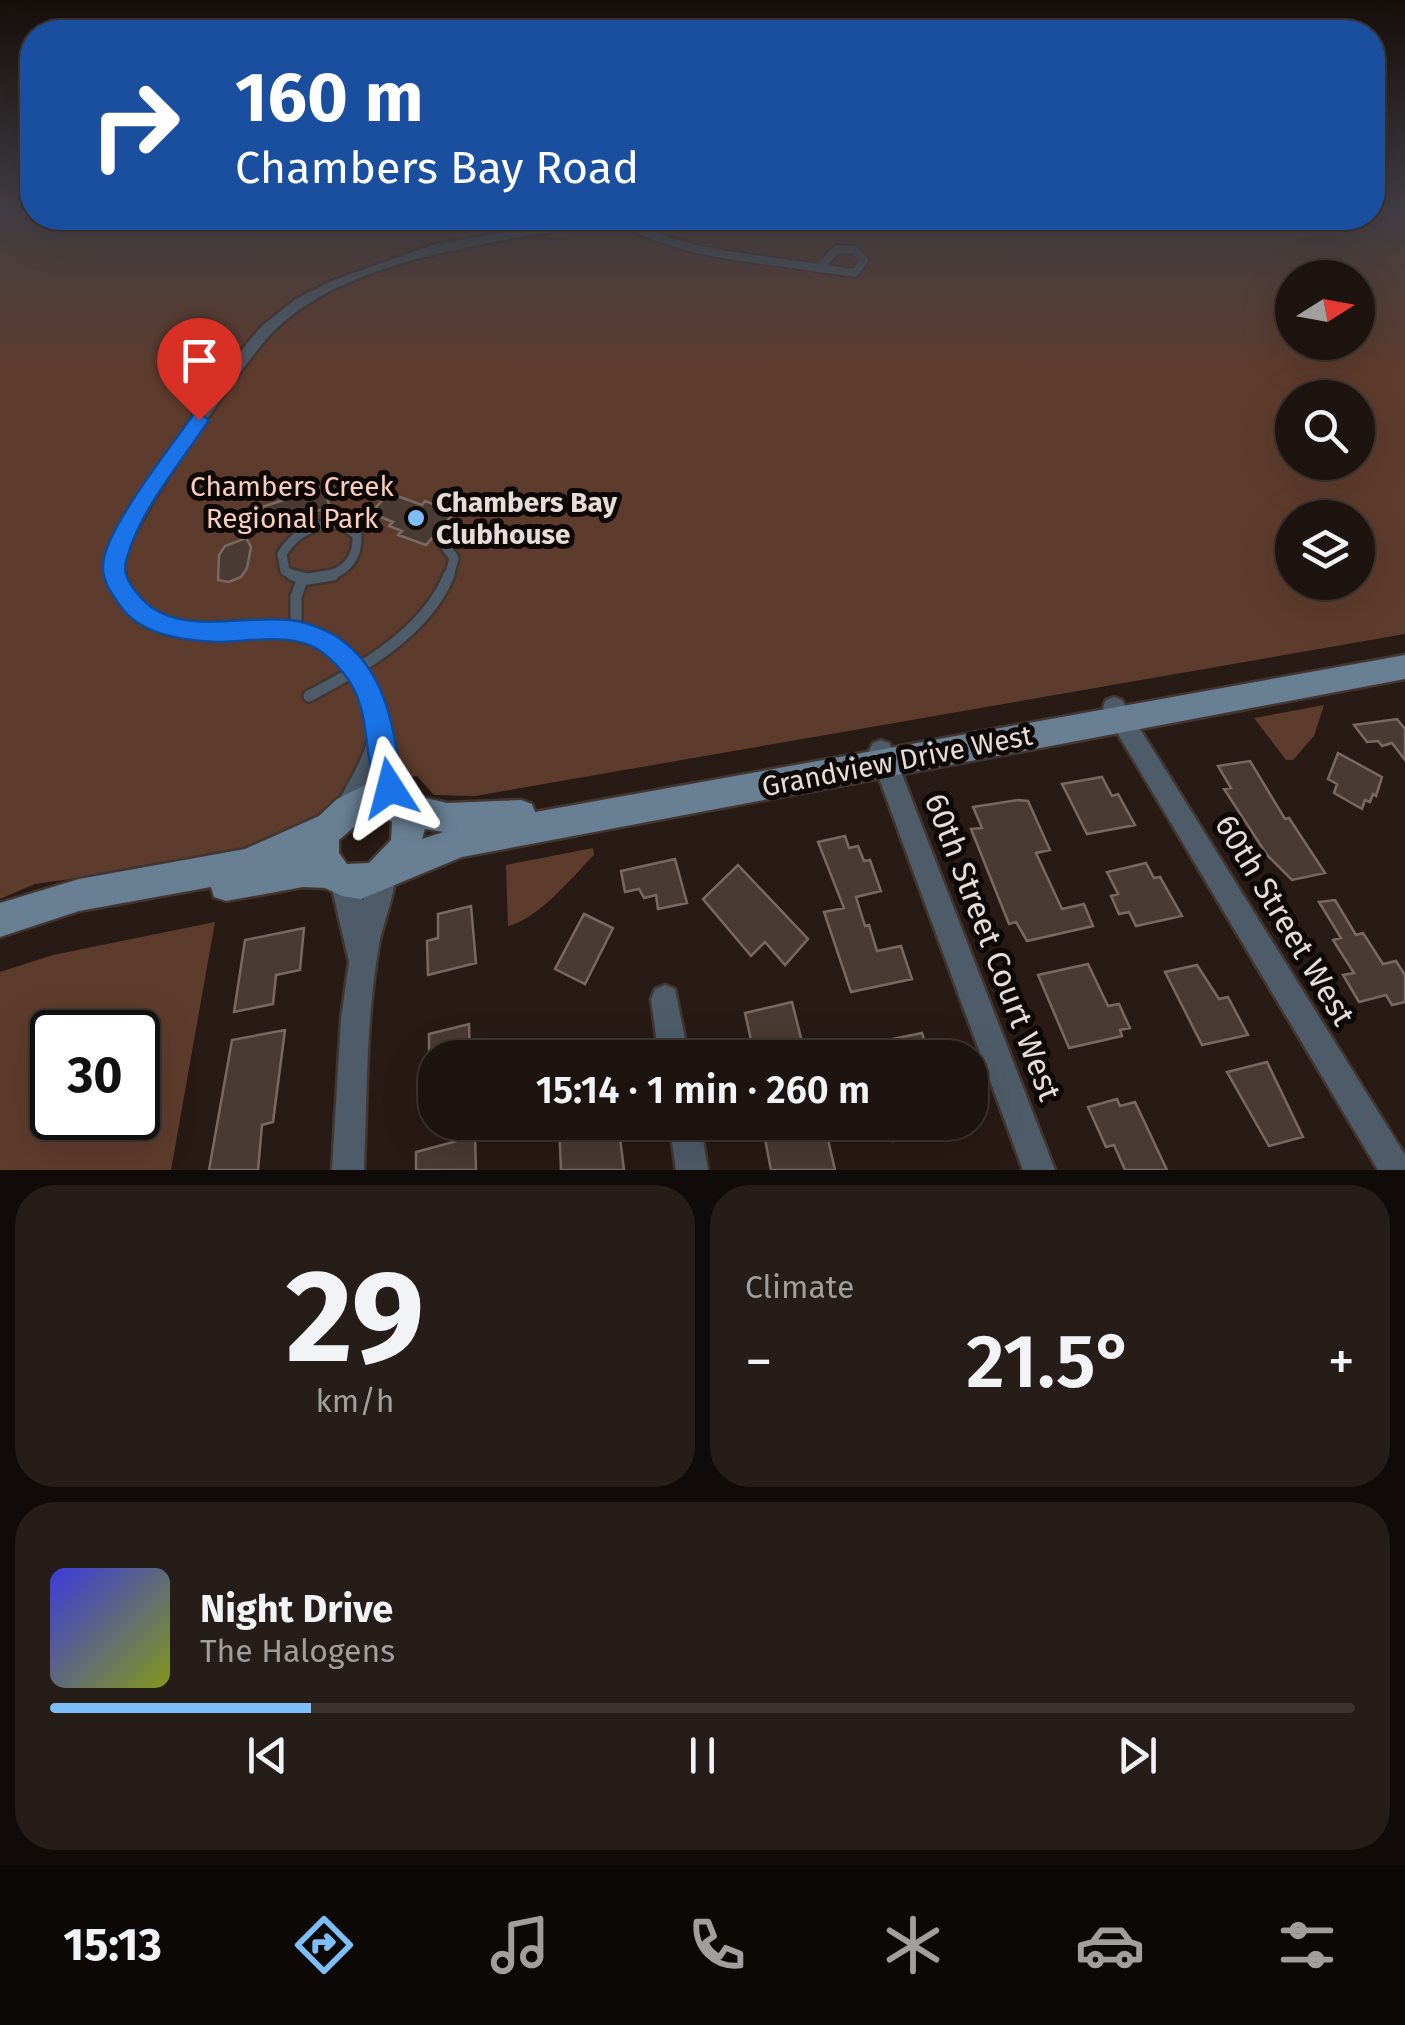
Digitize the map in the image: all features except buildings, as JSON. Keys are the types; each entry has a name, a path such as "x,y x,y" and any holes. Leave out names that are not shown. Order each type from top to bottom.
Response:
{"street":[{"path":"348,1170 360,968 370,913 388,869 409,836 408,819 398,806 373,695 357,670 329,643 296,631 214,632 161,624 128,601 113,573 126,530 253,346 301,302 399,262"},
{"name":"Grandview Drive West","path":"1118,713 1405,654"},
{"name":"Grandview Drive West","path":"398,806 434,816 500,819 1405,666"},
{"name":"60th Street West","path":"1118,713 1396,1170"},
{"path":"360,968 352,906 322,856 338,818 360,791 381,734"},
{"name":"Grandview Drive West","path":"388,869 462,841 883,756"},
{"name":"60th Street Court West","path":"883,756 1039,1170"},
{"path":"0,920 78,896 246,865 338,818 366,799 398,806"},
{"path":"0,934 73,913 303,871 366,880 388,869"},
{"path":"665,999 671,1040"},
{"path":"687,1140 692,1170"}],"lane":[{"path":"771,262 850,275 859,272 863,262"},
{"path":"818,270 826,262"},
{"path":"330,523 351,528 357,534 358,552 351,562 329,576 302,580 292,577 281,563 287,544 295,536 330,523"},
{"path":"309,696 357,670 442,592 453,572 454,558 442,542"},
{"path":"296,631 296,597 302,580"}],"green space":[{"name":"Chambers Creek Regional Park","path":"0,262 1275,262 1275,360 1375,360 1375,262 1405,262 1405,634 475,796 434,795 417,776 351,782 325,815 227,857 35,884 0,899"},
{"path":"1324,705 1314,736 1293,760 1286,760 1254,718"},
{"path":"593,848 594,855 554,896 532,915 508,926 506,865"},
{"path":"215,922 171,1170 0,1170 0,972 53,955"}],"place":[{"name":"Chambers Bay Clubhouse","path":"416,518"}],"route":[{"path":"199,420 126,530 114,563 116,582 136,610 161,624 214,632 296,631 329,643 357,670 373,695 390,788"}]}
